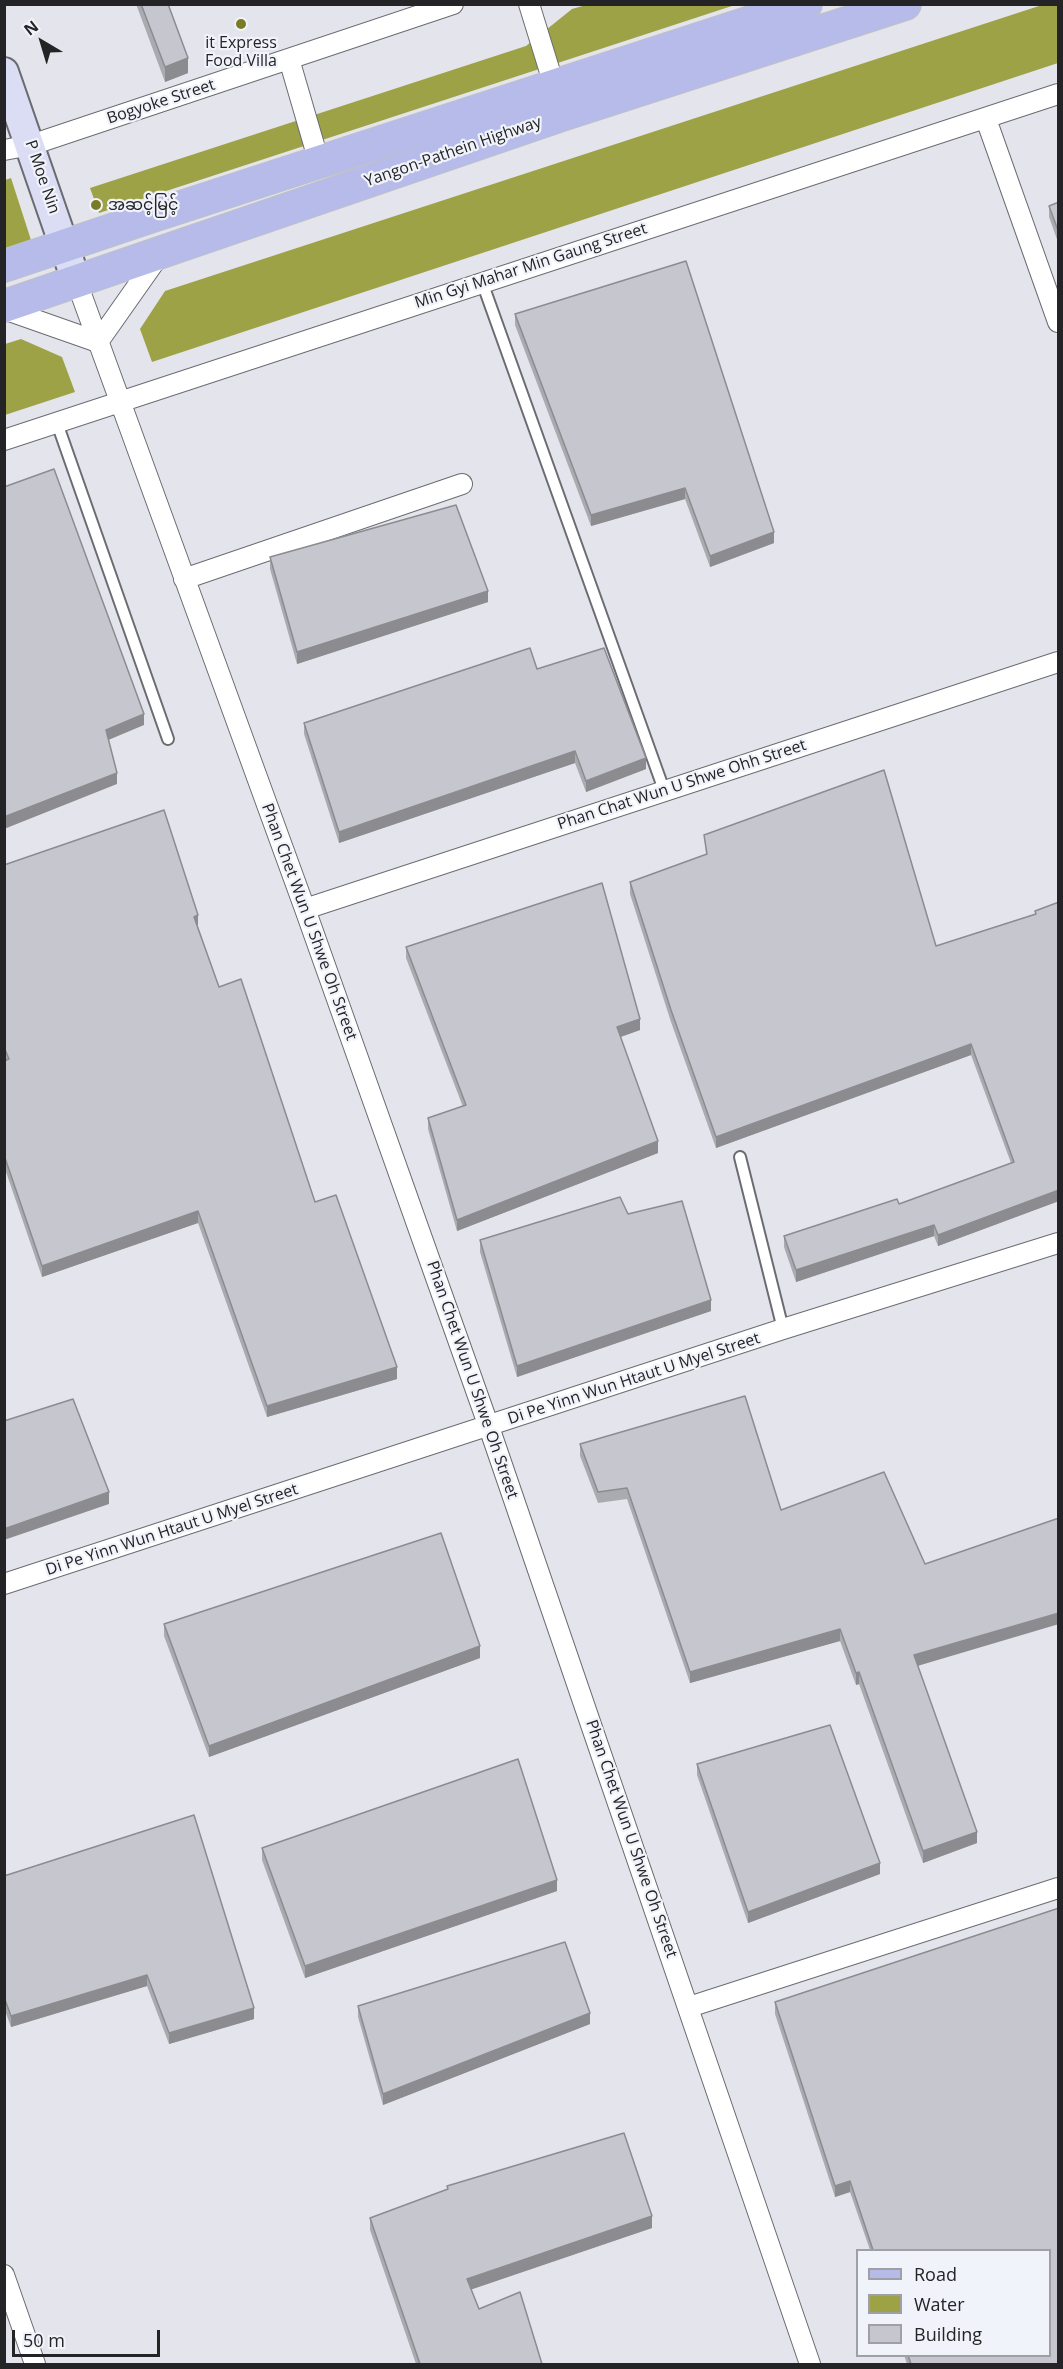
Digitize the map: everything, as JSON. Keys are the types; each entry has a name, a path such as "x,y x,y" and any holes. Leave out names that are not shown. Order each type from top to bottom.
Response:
{"main road":[{"name":"Yangon-Pathein Highway","path":"4,266 553,81 806,4"},
{"name":"Yangon-Pathein Highway","path":"4,308 562,115 905,4"}],"street":[{"name":"Bogyoke Street","path":"18,147 453,4"},
{"path":"529,5 553,81"},
{"path":"289,59 318,159"},
{"name":"P Moe Nin","path":"4,72 18,147 64,245 77,283"},
{"name":"Min Gyi Mahar Min Gaung Street","path":"4,440 1059,94"},
{"path":"986,119 1059,322"},
{"path":"4,308 98,342 161,252"},
{"name":"Phan Chet Wun U Shwe Oh Street","path":"77,283 305,909 489,1427 810,2364"},
{"path":"184,579 462,484"},
{"name":"Phan Chat Wun U Shwe Ohh Street","path":"305,909 1059,662"},
{"name":"Di Pe Yinn Wun Htaut U Myel Street","path":"4,1584 783,1329 877,1302 1059,1243"},
{"path":"689,2007 1059,1888"},
{"path":"5,2281 35,2364"}],"lane":[{"path":"482,282 664,790"},
{"path":"57,423 168,739"},
{"path":"740,1157 783,1329"}],"water":[{"path":"586,5 735,5 99,213 90,188 526,46 572,9"},
{"path":"1042,5 1058,5 1058,63 152,362 140,329 165,291"},
{"path":"11,178 31,240 5,249 5,180"},
{"path":"21,339 62,357 75,392 5,415 5,344"}],"building":[{"path":"141,4 168,4 188,58 165,67"},
{"path":"1059,202 1059,233 1049,206"},
{"path":"686,261 774,532 710,556 685,488 591,515 515,314"},
{"path":"54,469 144,714 106,730 117,773 4,817 4,487"},
{"path":"456,505 488,591 297,652 270,557"},
{"path":"530,648 537,669 604,648 646,758 586,781 575,751 339,832 304,723"},
{"path":"884,770 936,946 1036,914 1035,911 1059,902 1059,1190 938,1235 934,1225 796,1270 784,1236 897,1199 899,1204 1014,1162 971,1044 716,1137 671,1010 630,882 707,854 704,835"},
{"path":"164,810 198,915 194,917 219,987 241,979 315,1202 336,1195 397,1367 267,1406 198,1211 42,1266 4,1155 4,1061 9,1059 4,1047 4,865"},
{"path":"602,883 640,1019 617,1027 658,1141 457,1220 428,1118 466,1105 406,947"},
{"path":"620,1197 628,1214 682,1201 711,1300 517,1366 480,1240"},
{"path":"745,1396 781,1510 884,1472 925,1564 1059,1518 1059,1613 914,1655 977,1832 923,1851 859,1672 856,1673 840,1629 690,1672 627,1488 598,1492 580,1444"},
{"path":"73,1399 109,1492 4,1529 4,1421"},
{"path":"441,1533 480,1646 209,1746 164,1624"},
{"path":"830,1725 880,1863 748,1912 697,1764"},
{"path":"518,1759 557,1880 305,1966 262,1848"},
{"path":"194,1815 254,2008 169,2033 147,1975 11,2016 4,1997 4,1876"},
{"path":"1059,1908 1059,2364 911,2364 909,2357 1051,2357 1051,2249 873,2249 850,2181 835,2186 775,2002"},
{"path":"565,1942 590,2013 383,2094 358,2006"},
{"path":"624,2133 652,2216 467,2279 479,2309 520,2292 542,2364 420,2364 370,2218 448,2189 447,2186"}],"place":[{"name":"it Express Food Villa","path":"241,24"},
{"name":"အဆင့်မြင့်","path":"96,205"}]}
